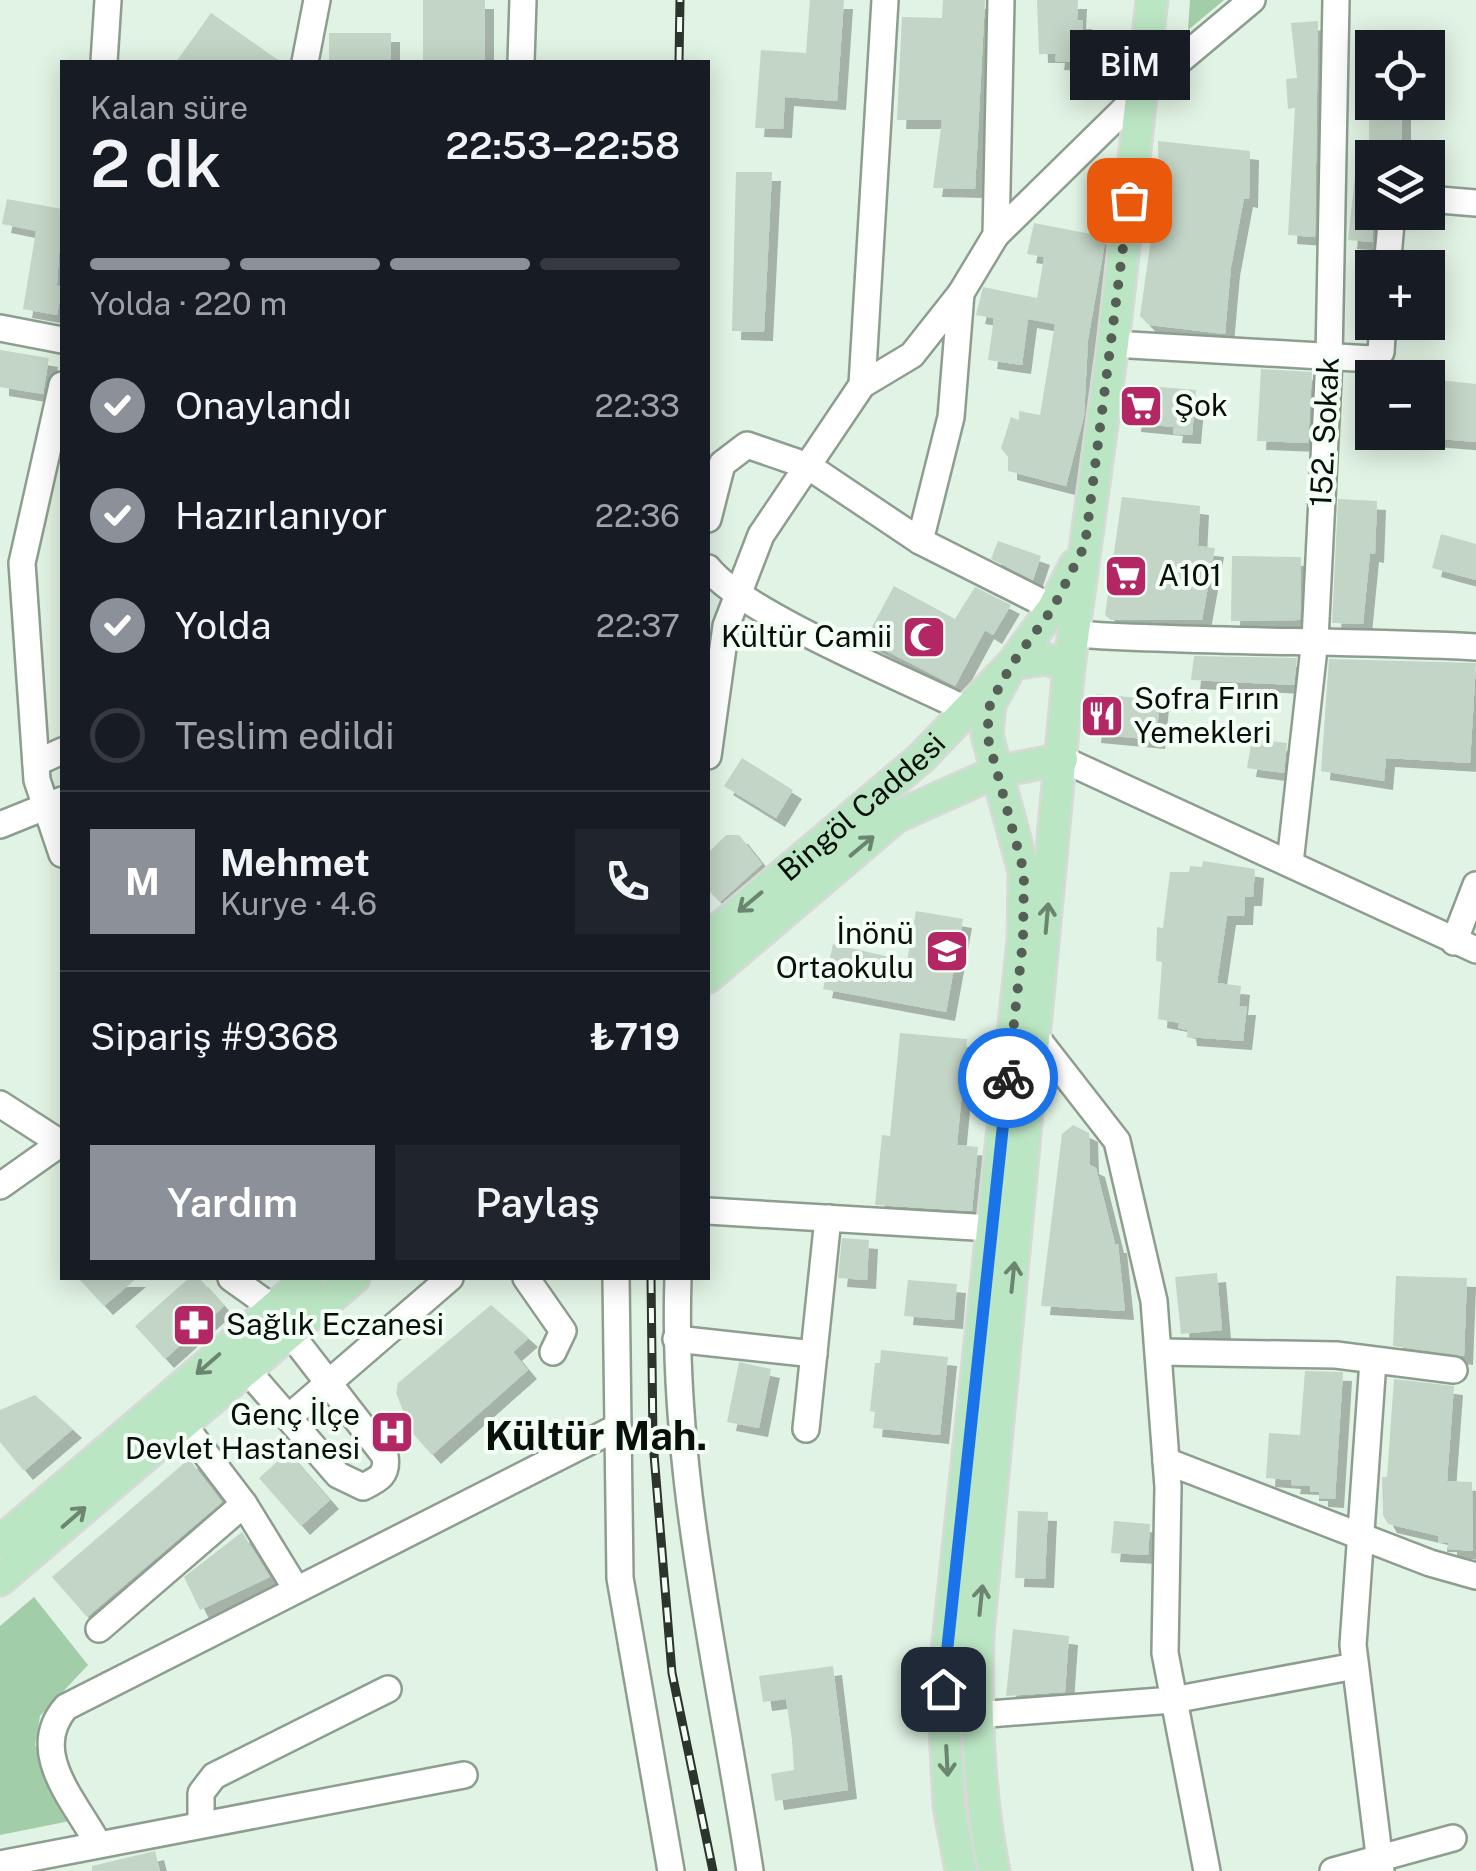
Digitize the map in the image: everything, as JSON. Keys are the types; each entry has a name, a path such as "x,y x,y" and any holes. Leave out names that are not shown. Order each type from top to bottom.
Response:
{"main road":[{"path":"994,1871 976,1715 978,1634 1069,666 1113,344 1152,0"},
{"path":"961,1871 949,1806 943,1689 1023,906 1017,835 987,735 990,704 1012,664 1053,608 1085,545"},
{"path":"1012,664 1046,660 1069,666"},
{"name":"Bingöl Caddesi","path":"710,936 920,759 1012,664"},
{"name":"Bingöl Caddesi","path":"710,975 896,817 996,772 1062,759"},
{"path":"0,1580 246,1370 308,1280"},
{"path":"0,1542 281,1320 351,1280"}],"street":[{"path":"104,60 108,0"},
{"path":"305,60 317,0"},
{"path":"521,60 523,0"},
{"path":"862,386 885,0"},
{"path":"996,234 1001,0"},
{"path":"710,742 726,626 761,535 862,386 912,355 961,293 996,234 1142,93 1252,0"},
{"name":"152. Sokak","path":"1290,863 1316,639 1328,359 1336,0"},
{"path":"1445,200 1476,203"},
{"path":"920,541 950,417 961,293"},
{"path":"0,328 60,340"},
{"path":"1113,344 1328,359 1372,358 1381,352 1382,340"},
{"path":"60,394 22,563 36,763 56,807 60,838"},
{"path":"710,511 722,464 746,446 808,466 920,541 1053,608"},
{"path":"710,571 717,580 739,593 967,710"},
{"path":"1073,634 1190,642 1316,639 1476,647"},
{"path":"36,763 60,752"},
{"path":"1062,759 1465,946 1476,884"},
{"path":"0,826 56,807"},
{"path":"1036,1037 1117,1141 1154,1301 1166,1460 1165,1653 1207,1871"},
{"path":"0,1104 60,1143"},
{"path":"0,1186 60,1145"},
{"path":"710,1211 991,1228"},
{"path":"806,1429 828,1218"},
{"path":"233,1280 281,1320 384,1456 387,1468 381,1478 363,1487 338,1475 246,1370"},
{"path":"289,1417 448,1280"},
{"path":"527,1280 563,1331 553,1352"},
{"path":"616,1280 620,1578 671,1871"},
{"path":"678,1280 676,1339 692,1538 750,1871"},
{"path":"676,1339 814,1354"},
{"path":"1160,1352 1336,1355 1454,1370"},
{"path":"1372,1361 1355,1666 1380,1865"},
{"path":"183,1424 244,1504 295,1587"},
{"path":"97,1842 49,1756 50,1734 59,1714 74,1700 618,1427"},
{"path":"1166,1460 1476,1576"},
{"path":"99,1628 244,1504"},
{"path":"976,1715 1173,1700 1355,1666"},
{"path":"201,1823 201,1794 214,1776 388,1688"},
{"path":"0,1864 97,1842 464,1775"},
{"path":"1334,1871 1380,1865 1453,1838"}],"green space":[{"path":"1190,0 1224,0 1188,30"},
{"path":"34,1597 88,1665 40,1716 35,1745 80,1819 0,1835 0,1626"}],"building":[{"path":"423,0 485,0 485,60 423,60"},
{"path":"810,0 844,0 837,101 785,97 783,129 755,128 761,50 806,53"},
{"path":"943,0 985,0 975,189 933,188 942,120 897,120 902,17 942,18"},
{"path":"1037,0 1078,0 1077,20 1083,20 1081,55 1076,55 1075,62 1055,61 1056,54 1039,54"},
{"path":"211,13 278,60 177,60"},
{"path":"1318,21 1315,237 1288,235 1295,108 1288,109 1286,79 1297,78 1291,23"},
{"path":"329,33 391,33 391,60 329,60"},
{"path":"1369,120 1402,120 1402,140 1369,140"},
{"path":"1158,141 1250,151 1249,199 1244,198 1231,267 1225,334 1149,325 1140,316 1159,183"},
{"path":"736,172 772,172 764,332 732,331"},
{"path":"1355,176 1355,230 1373,230 1373,242 1348,240"},
{"path":"7,199 60,209 57,315 23,309 36,231 2,224"},
{"path":"1034,223 1106,237 1088,340 1084,416 1066,486 1008,471 1008,457 1001,448 1011,417 1019,420 1019,411 1040,415 1055,324 1028,319 1022,365 988,360 994,318 976,315 983,287 1037,298 1044,257 1027,254"},
{"path":"0,350 49,358 43,394 0,387"},
{"path":"1261,369 1312,372 1308,443 1257,441"},
{"path":"1445,381 1476,384 1476,442 1445,439"},
{"path":"1136,385 1196,390 1192,435 1173,434 1174,427 1132,423"},
{"path":"1122,497 1200,506 1198,546 1215,548 1202,620 1111,620 1105,615"},
{"path":"1338,499 1377,501 1375,554 1370,553 1363,624 1332,623"},
{"path":"1441,534 1476,544 1476,580 1432,568"},
{"path":"998,541 1041,556 1033,580 991,559"},
{"path":"1232,556 1301,557 1300,620 1231,621"},
{"name":"Kültür Camii","path":"894,586 955,619 975,587 1011,605 993,635 985,630 955,686 865,640"},
{"path":"1194,656 1297,658 1294,685 1191,680"},
{"path":"1329,659 1476,663 1470,763 1386,758 1384,781 1321,771"},
{"path":"1096,694 1160,700 1156,740 1092,734"},
{"path":"1252,739 1287,743 1284,773 1247,768"},
{"path":"742,758 793,790 776,818 724,786"},
{"path":"726,835 739,835 762,864 720,902 710,892 710,851"},
{"path":"1203,861 1255,869 1253,897 1245,897 1244,916 1227,916 1217,983 1241,986 1239,1006 1247,1006 1243,1041 1188,1037 1187,1030 1178,1028 1179,1023 1158,1019 1162,962 1156,961 1157,927 1163,928 1170,872 1189,872 1190,866 1202,867"},
{"path":"916,911 963,919 946,1012 823,989 833,944 907,961"},
{"path":"900,1033 967,1039 957,1145 978,1147 972,1211 875,1205 882,1135 890,1136"},
{"path":"1073,1125 1089,1133 1090,1165 1096,1168 1118,1244 1125,1311 1041,1306 1062,1134"},
{"path":"842,1238 869,1240 867,1280 838,1278"},
{"path":"1217,1273 1222,1330 1181,1334 1175,1277"},
{"path":"1396,1276 1467,1278 1464,1356 1393,1346"},
{"path":"80,1280 135,1280 104,1306"},
{"path":"187,1280 201,1280 224,1306 165,1359 135,1326"},
{"path":"908,1280 957,1284 954,1320 904,1316"},
{"path":"491,1305 529,1338 513,1352 528,1370 432,1455 400,1419 404,1413 396,1393 398,1383"},
{"path":"881,1350 948,1357 940,1435 873,1428 875,1412 870,1411 875,1363 880,1363"},
{"path":"739,1362 771,1369 759,1428 727,1422"},
{"path":"1305,1371 1343,1372 1335,1499 1319,1498 1319,1492 1310,1492 1310,1486 1291,1485 1292,1480 1266,1478 1269,1433 1300,1435"},
{"path":"1394,1379 1454,1386 1447,1481 1472,1482 1473,1551 1448,1549 1448,1543 1438,1543 1439,1536 1388,1524 1383,1515 1382,1477 1387,1477"},
{"path":"35,1395 73,1429 24,1471 0,1442 0,1410"},
{"path":"288,1452 330,1500 301,1526 259,1478"},
{"path":"189,1459 222,1502 87,1617 52,1577"},
{"path":"1018,1511 1048,1512 1045,1579 1015,1578"},
{"path":"1114,1521 1150,1524 1148,1555 1111,1553"},
{"path":"242,1532 270,1577 200,1610 184,1577"},
{"path":"1013,1629 1069,1636 1065,1692 1006,1696"},
{"path":"833,1666 848,1790 775,1801 771,1774 794,1770 792,1740 786,1699 763,1702 759,1676"},
{"path":"155,1851 160,1871 92,1871 92,1866"}],"railway":[{"path":"679,60 680,0"},
{"path":"651,1280 653,1442 672,1673 713,1871"}],"way so far":[{"path":"1008,1078 1023,940 1024,872 987,735 990,704 1012,664 1053,608 1085,545 1129,200"}],"place":[{"name":"BİM","path":"1129,200"},
{"name":"Şok","path":"1141,406"},
{"name":"A101","path":"1126,576"},
{"name":"Kültür Camii","path":"924,637"},
{"name":"Sofra Fırın Yemekleri","path":"1102,716"},
{"name":"İnönü Ortaokulu","path":"947,951"},
{"name":"Sağlık Eczanesi","path":"194,1325"},
{"name":"Genç İlçe Devlet Hastanesi","path":"392,1432"}],"district":[{"name":"Kültür Mah.","path":"596,1436"}],"route":[{"path":"943,1689 1008,1078"}]}
